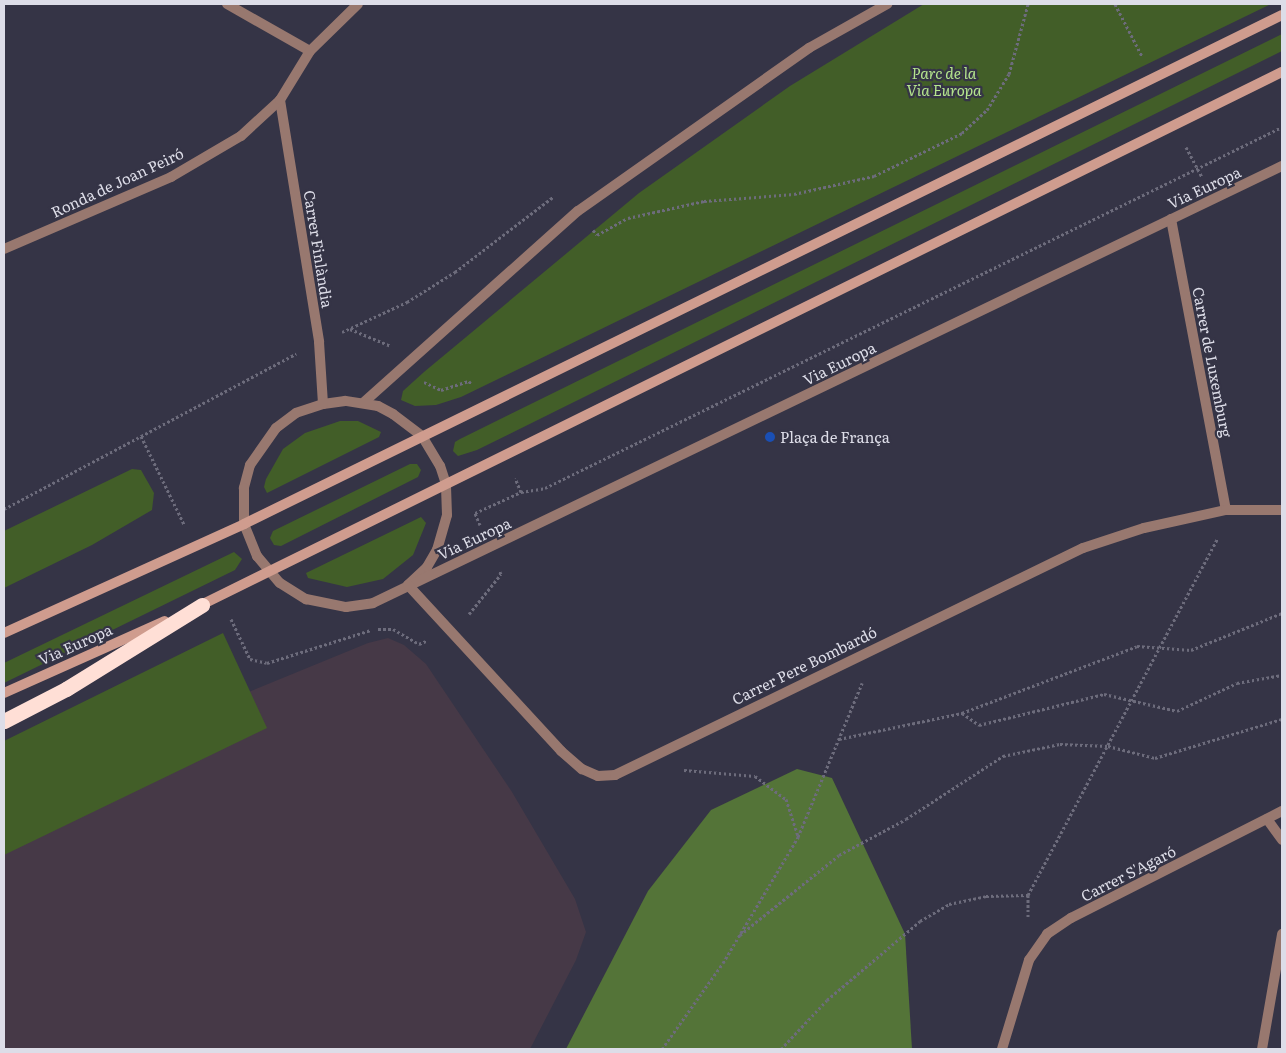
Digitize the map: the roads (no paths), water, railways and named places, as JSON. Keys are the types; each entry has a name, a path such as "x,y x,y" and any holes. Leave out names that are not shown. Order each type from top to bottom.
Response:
{"highway":[{"path":"4,721 66,690 202,605"}],"street":[{"path":"227,4 310,51"},
{"name":"Ronda de Joan Peiró","path":"4,249 172,177 242,136 280,100 310,51 358,4"},
{"path":"363,403 578,212 810,48 887,4"},
{"path":"4,633 244,524 1282,15"},
{"name":"Via Europa","path":"4,693 202,605 266,570 446,484 1282,72"},
{"name":"Carrer Finlàndia","path":"280,100 318,342 323,404"},
{"name":"Via Europa","path":"408,585 427,566 444,534 447,515 446,484 440,466 422,436 393,414 363,403 323,404 296,414 263,443 250,465 244,488 244,524 256,556 266,570 295,594 323,605 346,607 374,603 1282,166"},
{"name":"Carrer de Luxemburg","path":"1171,219 1226,510"},
{"name":"Carrer Pere Bombardó","path":"408,585 527,716 582,769 598,776 615,775 637,766 878,645 1083,548 1144,528 1226,510 1282,510"},
{"name":"Carrer S'Agaró","path":"1002,1049 1017,992 1028,960 1046,934 1071,918 1282,811"},
{"path":"1267,820 1282,840"},
{"path":"1262,1049 1282,934"}],"place":[{"name":"Plaça de França","path":"770,437"}],"park label":[{"name":"Parc de la Via Europa","path":"944,80"}]}
